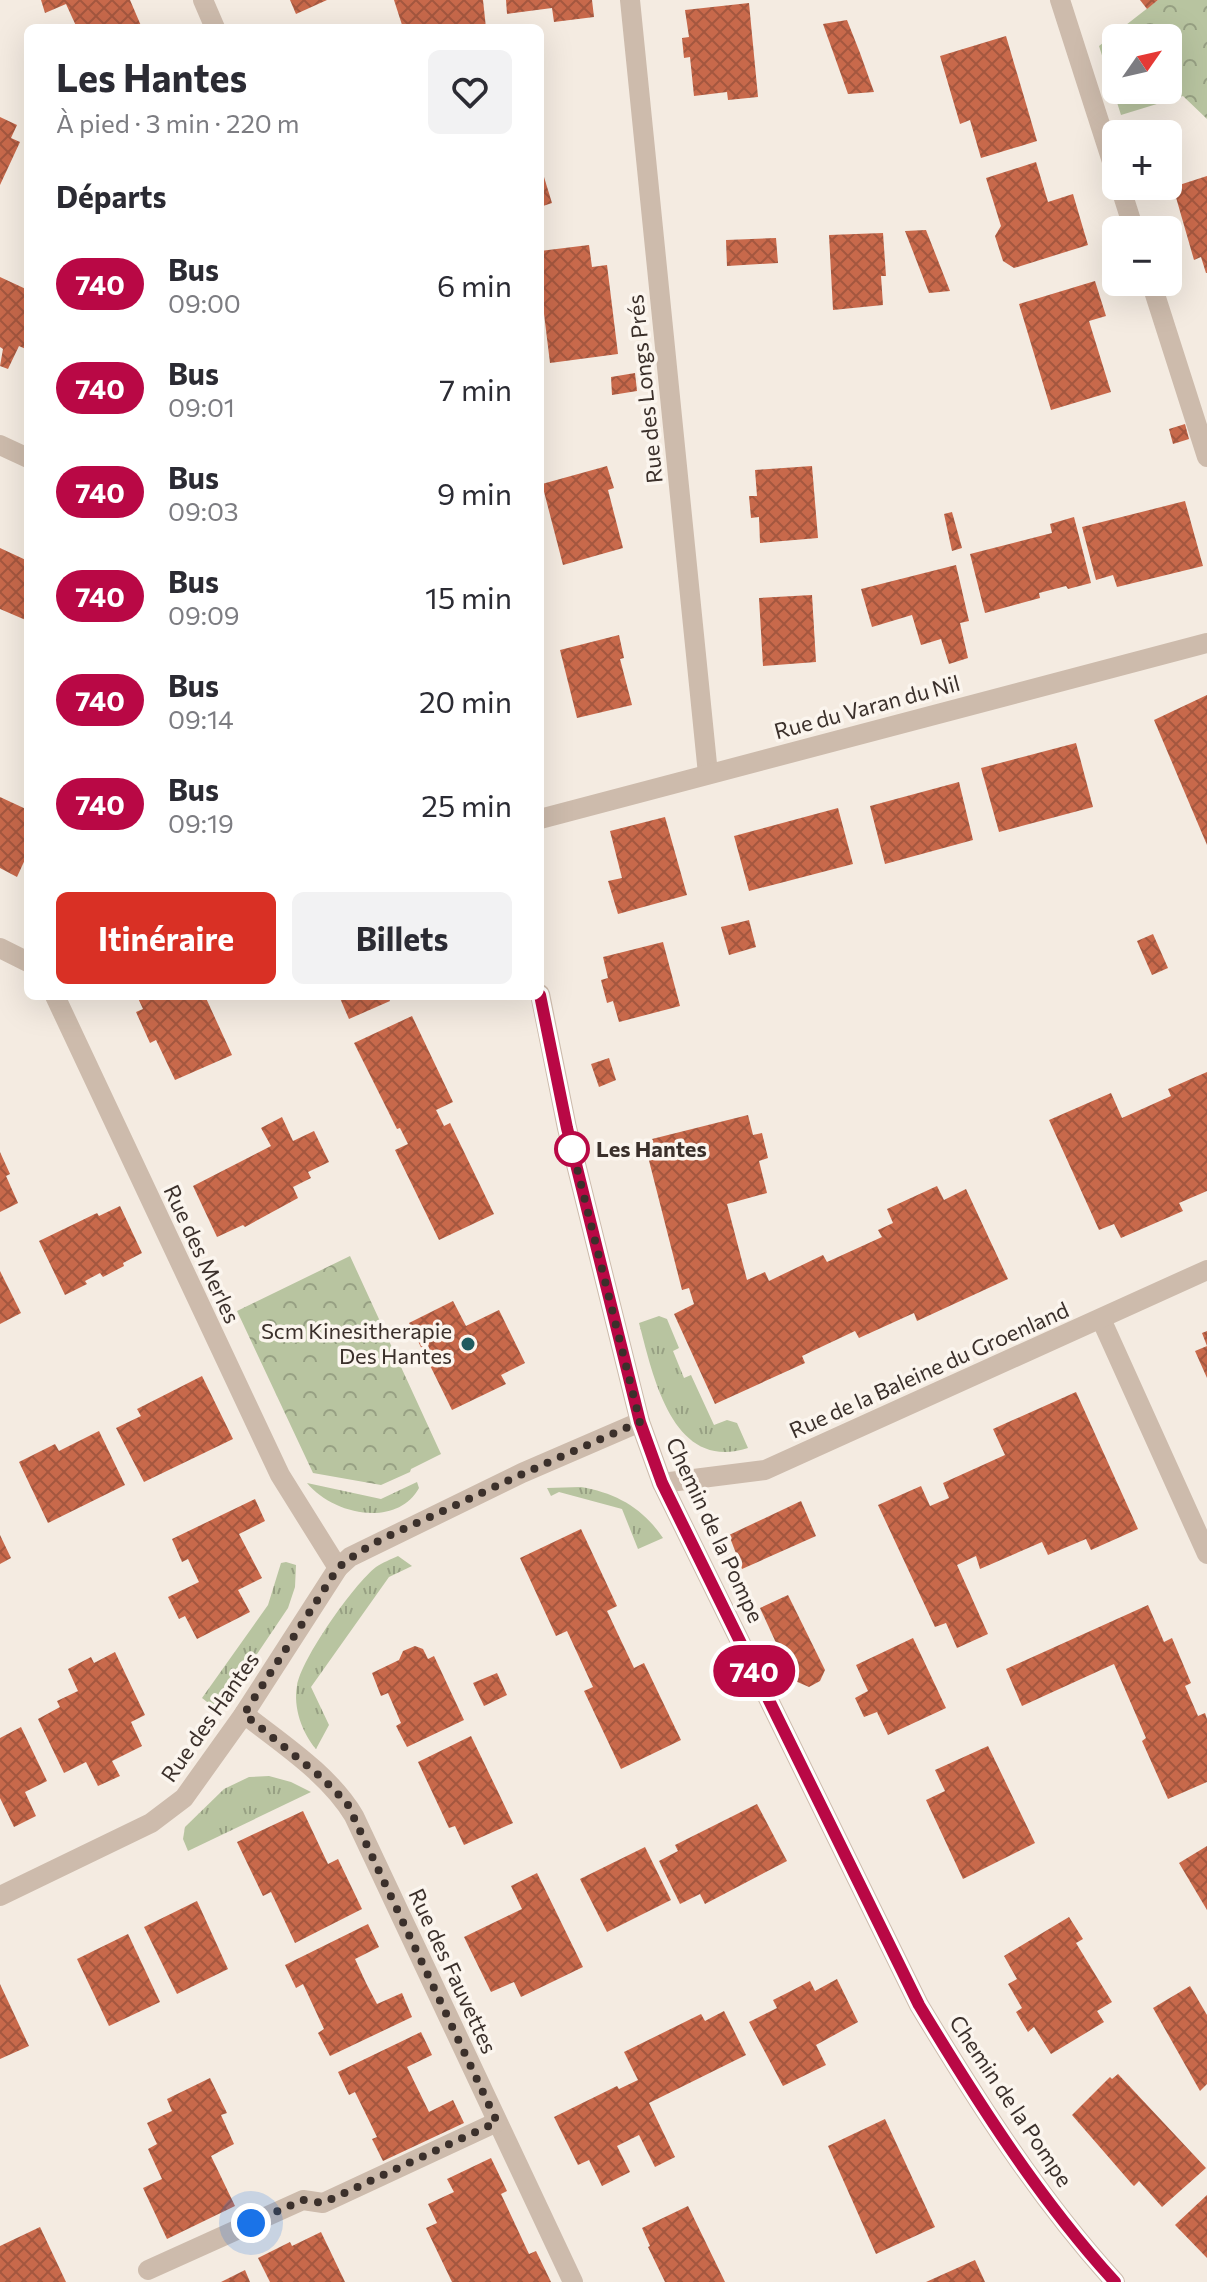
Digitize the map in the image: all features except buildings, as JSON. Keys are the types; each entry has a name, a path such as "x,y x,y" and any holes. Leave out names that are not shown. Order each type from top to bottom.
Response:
{"street":[{"path":"203,0 213,24"},
{"name":"Rue des Longs Prés","path":"630,0 708,774"},
{"path":"1060,0 1102,130"},
{"path":"1155,296 1207,457"},
{"path":"0,445 24,456"},
{"name":"Rue du Varan du Nil","path":"544,818 1207,643"},
{"path":"0,948 24,960"},
{"name":"Rue des Merles","path":"57,1000 280,1475 338,1568"},
{"name":"Chemin de la Pompe","path":"541,1000 570,1139 640,1422 662,1483 919,2005 1022,2164 1115,2282"},
{"name":"Rue de la Baleine du Groenland","path":"662,1483 765,1470 1207,1270"},
{"path":"1101,1319 1207,1554"},
{"path":"338,1568 360,1551 386,1538 522,1473 640,1422"},
{"name":"Rue des Hantes","path":"0,1896 165,1815 184,1798 244,1714 338,1568"},
{"name":"Rue des Fauvettes","path":"244,1714 321,1777 347,1803 573,2282"},
{"path":"148,2270 303,2200 323,2203 497,2122"}],"green space":[{"path":"1158,0 1207,0 1207,119 1183,96 1182,24 1127,24"},
{"path":"1117,104 1157,104 1121,115"},
{"path":"350,1256 441,1454 381,1485 313,1473 237,1311"},
{"path":"659,1316 667,1319 679,1348 673,1351 684,1378 691,1375 714,1425 727,1420 737,1423 748,1448 722,1452 701,1446 684,1433 670,1414 651,1368 639,1323"},
{"path":"417,1482 419,1488 409,1501 380,1513 347,1509 332,1503 307,1483 381,1499"},
{"path":"581,1487 606,1493 628,1504 647,1518 663,1538 638,1549 622,1509 559,1492 551,1496 547,1488"},
{"path":"398,1556 412,1566 389,1577 311,1687 329,1725 316,1749 303,1728 298,1711 296,1694 301,1674 318,1641 355,1589 376,1567"},
{"path":"281,1563 296,1565 295,1587 288,1608 224,1703 211,1705 202,1698 268,1605"},
{"path":"269,1776 311,1792 188,1851 183,1839 185,1827 224,1789 249,1777"}],"bus line":[{"name":"740","path":"541,1000 567,1128 640,1422 662,1483 919,2005 1022,2164 1115,2282"}],"place":[{"name":"Les Hantes","path":"572,1149"},
{"name":"Scm Kinesitherapie Des Hantes","path":"468,1344"}],"route":[{"path":"251,2223 303,2200 323,2203 497,2122 347,1803 321,1777 244,1714 338,1568 350,1557 522,1473 640,1422 571,1144 572,1149"}]}
